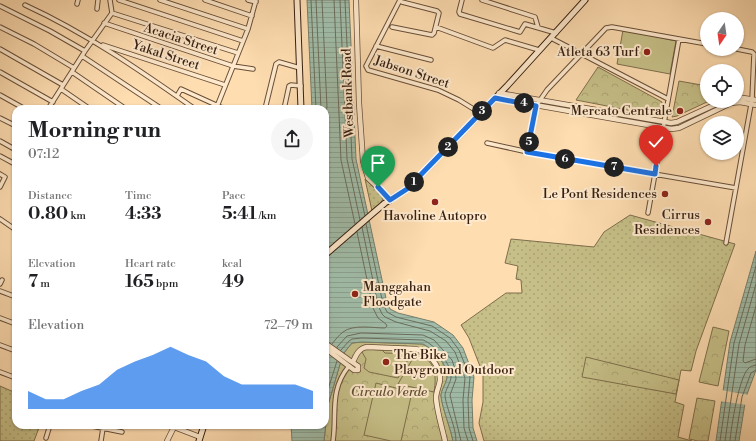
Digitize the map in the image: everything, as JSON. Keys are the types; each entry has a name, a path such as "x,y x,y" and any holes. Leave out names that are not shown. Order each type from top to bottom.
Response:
{"main road":[{"path":"297,0 301,105"},
{"path":"329,252 370,215 407,189 540,50 585,0"},
{"path":"199,439 203,429"}],"street":[{"path":"97,9 98,0"},
{"path":"51,105 112,12 110,0"},
{"path":"119,0 243,41"},
{"path":"160,0 248,29"},
{"path":"205,0 252,16"},
{"path":"218,105 252,16 256,1 248,0"},
{"name":"Westbank Road","path":"356,0 361,144 363,161 368,178 390,200"},
{"path":"462,0 459,12 460,14 520,32 525,24 556,33"},
{"path":"482,0 535,17 538,27"},
{"path":"366,66 401,1 437,11 439,13 436,27 432,35 392,26"},
{"path":"26,5 93,40 189,105"},
{"path":"0,6 50,31 85,51"},
{"path":"112,12 238,54"},
{"name":"Acacia Street","path":"104,23 233,66 253,69"},
{"path":"0,27 34,44 74,68"},
{"path":"436,27 494,48 505,40 540,50"},
{"path":"527,152 536,106 539,101 547,90 606,28 609,27 700,43"},
{"path":"551,38 668,100"},
{"path":"648,213 679,39"},
{"name":"Yakal Street","path":"100,45 116,48 225,85"},
{"path":"376,46 431,60"},
{"path":"0,49 63,85"},
{"path":"726,243 730,214 754,102 754,54 752,52 744,50"},
{"path":"82,56 156,105"},
{"path":"267,105 276,64 279,62 300,68"},
{"name":"Jabson Street","path":"358,66 366,66 368,70 433,88 459,100 480,113"},
{"path":"0,72 53,102"},
{"path":"72,72 120,105"},
{"path":"285,105 289,86 301,86"},
{"path":"60,89 84,105"},
{"path":"177,96 181,89 213,105"},
{"path":"0,95 18,105"},
{"path":"497,95 536,106 663,128 679,128 734,102 754,102"},
{"path":"497,95 664,123 677,122 707,108"},
{"path":"744,99 754,102"},
{"path":"0,118 12,124"},
{"path":"0,141 12,148"},
{"path":"487,143 527,152 655,174 700,184 736,188"},
{"path":"0,156 12,161"},
{"path":"0,174 5,177 0,187"},
{"path":"0,219 12,227"},
{"path":"0,291 12,296"},
{"path":"0,318 12,322"},
{"path":"0,344 12,349"},
{"path":"329,346 349,363"},
{"path":"333,441 333,409 335,395 349,363 362,348 367,347 416,349 429,355 439,374 440,380 436,398 445,441"},
{"path":"329,350 349,363"},
{"path":"0,372 12,376"},
{"path":"46,438 49,429"},
{"path":"101,441 103,429"},
{"path":"108,429 122,432"},
{"path":"167,441 173,429"},
{"path":"181,429 199,439"}],"green space":[{"name":"Atleta 63 Turf","path":"623,30 676,41 670,74 617,64"},
{"path":"598,67 662,102 659,116 576,100"},
{"path":"679,81 700,85 700,105 672,117"},
{"path":"365,179 384,197 380,204 372,211"},
{"path":"630,215 735,244 696,351 691,371 681,370 675,402 684,405 678,437 692,441 484,441 479,423 483,402 483,374 469,338 461,325 506,293 522,293 521,280 516,279 518,266 505,263 511,239 594,247 604,232"},
{"path":"713,327 729,331 718,386 699,382"},
{"name":"Circulo Verde","path":"352,343 423,344 436,354 446,368 447,373 447,378 441,396 453,441 324,441 325,429 329,429 329,402 343,354"},
{"name":"The Bike Playground Outdoor","path":"364,349 382,350 385,353 411,354 398,378 369,372 364,368 366,359 362,352"},
{"path":"416,353 427,360 433,368 435,374 434,392 398,384"},
{"path":"586,357 679,380 676,394 582,377"},
{"path":"376,383 412,392 401,441 391,441 364,435"},
{"path":"0,386 12,391 12,429 38,429 34,441 0,441"},
{"path":"697,398 715,401 708,441 689,439"}],"water":[{"path":"307,0 349,0 356,159 387,303 390,309 398,313 434,322 453,335 463,348 474,377 472,400 473,428 477,441 453,441 441,396 447,378 446,368 440,358 423,344 352,343 343,354 329,402 329,105 312,105"},
{"path":"756,251 756,370 746,397 739,441 716,441 730,342"},
{"path":"291,429 325,429 324,441 292,441"}],"pier":[{"path":"721,390 749,395 747,405 719,401"}],"place":[{"name":"Atleta 63 Turf","path":"647,52"},
{"name":"Mercato Centrale","path":"680,111"},
{"name":"Le Pont Residences","path":"665,194"},
{"name":"Havoline Autopro","path":"435,202"},
{"name":"Cirrus Residences","path":"708,222"},
{"name":"Manggahan Floodgate","path":"355,294"},
{"name":"The Bike Playground Outdoor","path":"386,362"}],"route":[{"path":"378,187 390,200 407,189 495,98 536,106 527,152 655,174 656,166"}]}
